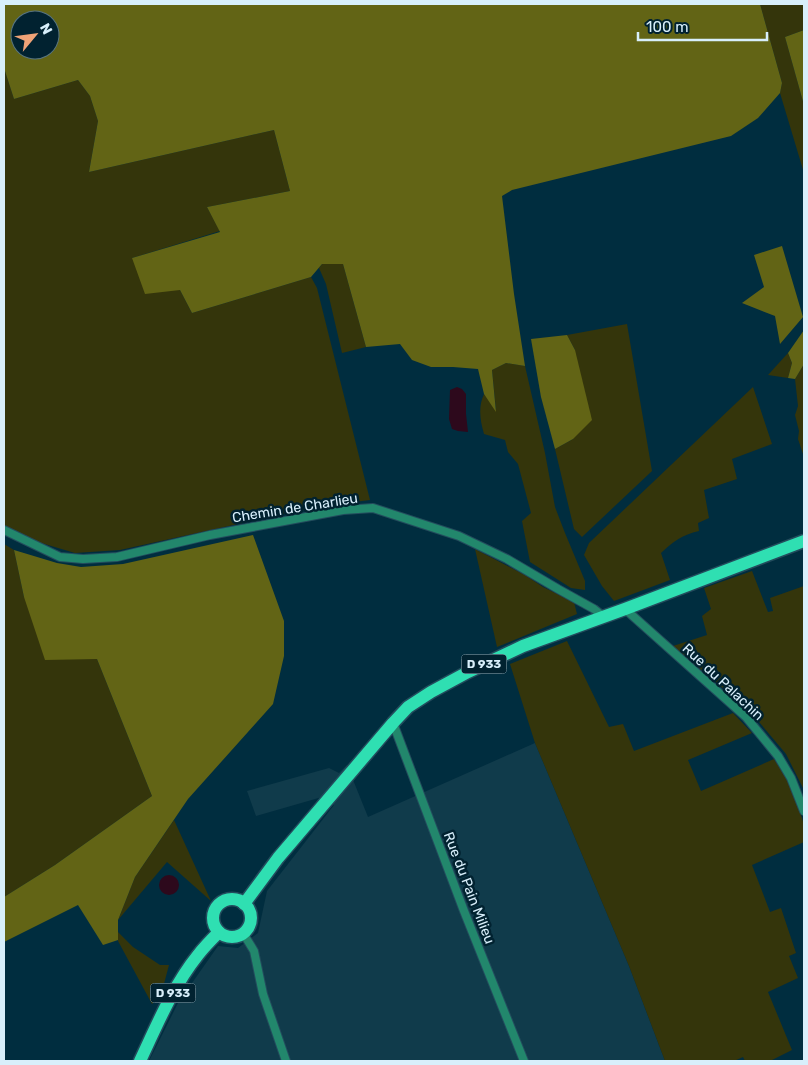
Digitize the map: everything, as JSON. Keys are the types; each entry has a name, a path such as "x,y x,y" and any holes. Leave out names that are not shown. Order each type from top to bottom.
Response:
{"main road":[{"name":"D 933","path":"244,904 278,858 393,723 408,707 431,692 522,646 625,610 804,541"},
{"path":"232,899 244,904 249,910 250,916 248,928 238,936 231,937 219,932 213,921 216,909 220,904 232,899"},
{"name":"D 933","path":"140,1061 172,994 198,954 219,932"}],"street":[{"name":"Chemin de Charlieu","path":"4,530 60,557 83,559 117,557 210,535 343,510 374,508 459,536 507,558 594,609 604,617"},
{"name":"Rue du Palachin","path":"625,610 746,717 778,756 791,778 804,811"},
{"name":"Rue du Pain Milieu","path":"393,723 464,911 524,1061"},
{"path":"243,933 254,951 264,994 286,1061"}],"shaded area":[{"path":"4,4 760,4 782,83 780,93 758,118 731,136 512,190 502,196 525,366 506,363 492,370 496,412 484,394 478,369 431,367 412,360 400,344 366,347 343,264 322,264 311,277 192,313 180,290 145,294 132,258 220,232 207,207 290,191 274,130 89,172 98,121 90,96 78,80 14,99 4,68"},
{"path":"760,4 804,4 804,30 785,37 804,105 804,173 780,93 782,83"},
{"path":"804,30 804,105 785,37"},
{"path":"4,68 14,99 78,80 90,96 98,121 89,172 274,130 290,191 207,207 220,231 132,258 180,290 192,313 311,277 317,288 370,500 315,507 120,550 75,553 31,540 4,525"},
{"path":"782,246 803,317 780,344 775,316 742,303 764,287 754,255"},
{"path":"322,264 343,264 366,347 342,353 326,284 319,268"},
{"path":"627,324 652,471 582,537 574,529 555,449 573,439 575,350 567,335"},
{"path":"804,330 804,364 795,379 788,378 792,363 788,353"},
{"path":"567,335 575,350 592,420 573,439 555,449 541,397 531,339"},
{"path":"788,353 792,363 788,378 768,375"},
{"path":"506,363 525,366 555,507 585,581 585,590 571,588 530,562 522,521 531,513 518,464 508,452 505,440 484,434 480,414 482,399 484,394 496,410 492,370"},
{"path":"804,364 804,457 798,439 799,431 795,415 798,406 795,379"},
{"path":"457,387 466,394 468,432 452,429 449,419 450,390"},
{"path":"753,387 772,444 732,459 737,479 704,490 709,518 698,523 699,531 679,539 661,553 670,580 614,601 602,586 584,555 589,543"},
{"path":"253,535 284,621 284,656 273,704 188,799 135,877 118,920 118,940 103,945 78,905 4,942 4,897 55,865 152,796 97,659 45,660 24,597 14,550 57,563 81,567 123,564"},
{"path":"4,544 14,550 24,597 97,659 152,796 55,865 4,897"},
{"path":"475,549 574,602 577,614 497,647"},
{"path":"752,571 768,612 773,611 770,598 804,586 804,790 786,754 749,710 673,646 707,635 702,616 711,609 704,588"},
{"path":"567,641 609,727 623,724 634,751 733,713 752,733 688,760 701,791 774,759 788,780 804,825 804,842 752,865 770,912 781,908 796,953 789,956 798,978 768,992 792,1050 770,1061 745,1061 743,1057 734,1061 665,1061 629,966 535,743 510,664"},
{"path":"535,743 629,966 665,1061 149,1061 178,1003 218,946 238,948 258,933 267,891 334,805 322,797 256,816 247,791 329,768 339,773 347,765 368,817"},
{"path":"174,820 211,901 167,862 118,920 135,877"},
{"path":"169,875 176,878 179,885 176,892 169,895 162,892 159,885 162,878"},
{"path":"118,932 133,947 160,965 169,965 161,995 152,1004 118,941"}]}
